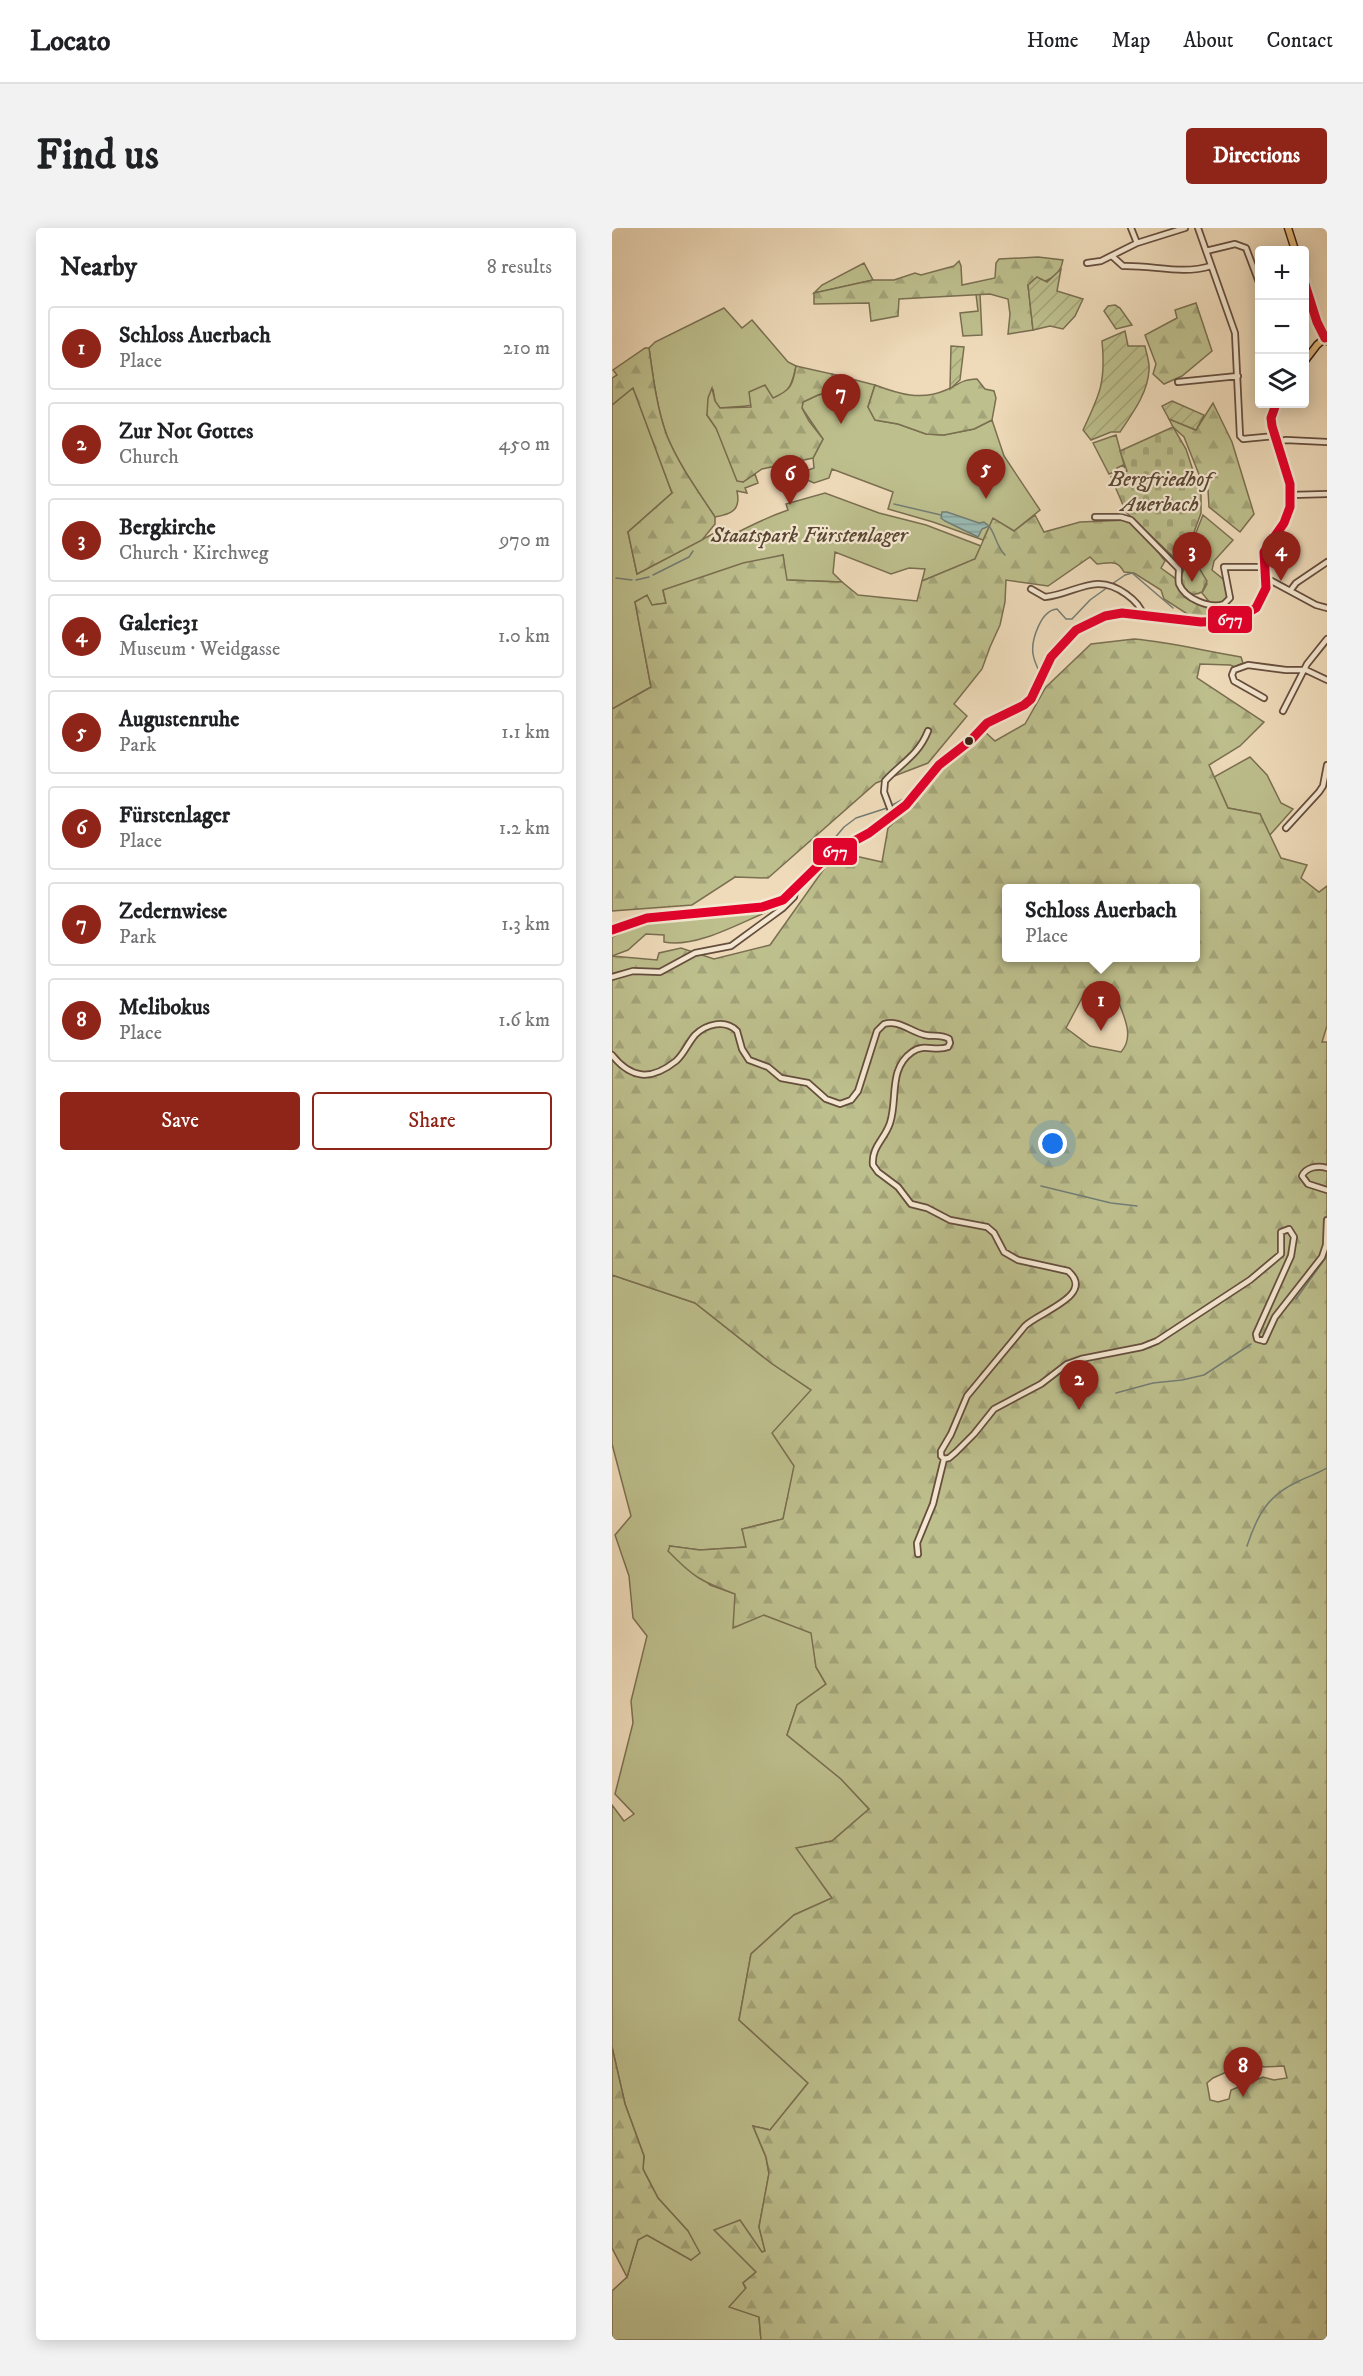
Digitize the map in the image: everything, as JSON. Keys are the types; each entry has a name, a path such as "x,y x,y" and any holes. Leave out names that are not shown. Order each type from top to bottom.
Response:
{"main road":[{"path":"1288,228 1295,246"},
{"path":"1309,293 1317,322 1326,340 1312,350 1309,355"},
{"path":"612,930 647,918 768,906 783,900 795,891 830,854 858,839 920,791 939,765 971,740 987,723 997,716 1024,705 1031,699 1051,657 1076,630 1106,616 1122,614 1213,622 1228,621 1247,613 1259,603 1265,592 1266,578 1263,567 1265,549 1286,519 1291,495 1271,418 1275,408"}],"street":[{"path":"1131,228 1137,243"},
{"path":"1087,263 1095,263 1137,243 1185,228"},
{"path":"1198,228 1236,333 1240,436 1243,439 1327,442"},
{"path":"1206,252 1235,244 1242,245 1246,248 1255,270"},
{"path":"1112,256 1122,266 1146,266 1175,271 1197,270 1211,266"},
{"path":"1179,382 1238,376"},
{"path":"1291,495 1327,494"},
{"path":"1095,517 1121,517 1131,520 1179,569 1178,579 1183,590 1209,606 1224,604 1230,598 1224,567 1263,567"},
{"path":"1290,591 1296,583 1327,562"},
{"path":"1266,578 1316,606 1327,608"},
{"path":"1031,589 1045,597 1053,597 1083,585 1111,585 1128,595 1141,608 1143,615"},
{"path":"1283,711 1306,670 1307,664 1327,639"},
{"path":"1264,698 1234,681 1232,675 1234,669 1248,665 1306,670 1327,680"},
{"path":"891,813 883,789 885,782 917,752 928,731"},
{"path":"1286,828 1321,789 1327,765"},
{"path":"612,978 633,971 660,972 695,953 726,948 738,942 749,931 783,908 794,897 795,891"},
{"path":"612,1055 632,1074 649,1074 676,1061 698,1033 711,1026 726,1024 737,1030 742,1049 749,1060 768,1067 781,1078 808,1083 826,1099 840,1104 851,1100 858,1091 877,1031 884,1024 894,1022 924,1035 947,1037 950,1041 948,1047 921,1048 912,1052 902,1062 894,1085 890,1123 873,1155 873,1165 878,1172 898,1187 908,1202 950,1220 990,1228 1008,1255 1018,1260 1068,1271 1074,1277 1076,1284 1070,1298 1036,1317 1025,1326 972,1388 962,1404 951,1434 940,1451 940,1456 944,1459"},
{"path":"1327,1168 1322,1166 1311,1168 1302,1176 1308,1184 1327,1190"},
{"path":"944,1459 949,1458 975,1434 1000,1404 1041,1384 1067,1364 1142,1347 1156,1341 1245,1284 1281,1254 1281,1234 1287,1229 1294,1237 1291,1256 1257,1329 1258,1341 1266,1340 1279,1312 1322,1257 1326,1245 1327,1220"},
{"path":"918,1554 917,1543 933,1504 944,1459"}],"green space":[{"path":"1038,257 1063,260 1059,271 1051,278 1028,285 1033,330 1008,334 1010,314 1008,299 990,294 899,299 898,316 871,321 869,303 814,304 814,293 873,280 894,280 915,273 921,275 954,266 959,261 962,285 995,278 996,263 999,259"},
{"path":"864,263 873,280 814,293 822,285"},
{"path":"1061,269 1057,291 1083,299 1075,316 1063,329 1050,326 1033,330 1028,285 1037,277 1047,282"},
{"path":"976,294 980,294 982,335 963,336 960,313 978,311"},
{"path":"1196,303 1212,351 1182,376 1164,384 1153,374 1156,364 1145,335 1177,318 1175,310"},
{"path":"1115,305 1120,308 1132,325 1116,329 1104,311 1108,306"},
{"path":"724,308 742,328 752,320 788,362 796,366 792,381 783,395 766,402 719,408 713,389 707,415 743,482 755,474 758,483 745,488 747,493 737,491 738,503 734,510 715,517 683,468 667,436 658,404 649,348 655,342"},
{"path":"1125,331 1128,346 1145,346 1149,367 1146,387 1139,403 1120,432 1111,432 1091,440 1083,430 1094,407 1102,378 1102,341"},
{"path":"951,346 964,347 960,380 950,389"},
{"path":"645,348 649,348 658,404 667,436 683,468 715,517 715,524 702,540 637,574 628,532 672,493 633,388 612,405 612,378 617,375 613,370"},
{"path":"796,366 832,374 833,391 803,402 802,408 823,439 813,458 762,469 743,482 737,481 716,428 707,415 708,398 712,388 715,401 720,408 751,407 749,392 765,385 773,398 779,395 790,386"},
{"name":"Staatspark Fürstenlager","path":"832,374 875,385 868,407 875,420 898,424 926,434 944,435 974,429 992,420 1004,456 1040,510 1014,531 993,519 983,540 888,509 893,492 832,469 829,478 814,483 805,479 803,472 814,468 813,458 823,439 802,408 803,402 832,391"},
{"path":"977,379 985,389 994,391 996,398 992,420 974,429 944,435 926,434 898,424 875,420 868,407 875,385 919,396 937,393 963,381"},
{"name":"Staatspark Fürstenlager","path":"633,387 672,493 628,532 637,574 720,530 723,540 788,510 786,504 825,493 879,513 926,525 981,546 975,559 922,581 925,569 909,568 891,574 835,552 833,573 842,582 786,580 783,555 663,591 666,603 652,605 647,596 635,602 651,687 612,709 612,405"},
{"path":"1172,401 1204,415 1196,430 1169,419 1162,406"},
{"path":"1213,403 1232,442 1254,514 1240,532 1209,507 1208,490 1202,482 1184,437 1173,427 1169,419 1196,430"},
{"name":"Bergfriedhof Auerbach","path":"1173,427 1186,449 1201,495 1201,513 1182,565 1126,512 1111,477 1127,471 1120,451"},
{"path":"1116,435 1125,468 1123,465 1117,468 1117,471 1109,474 1093,443"},
{"path":"1035,515 1044,532 1080,522 1129,520 1165,561 1161,568 1177,580 1189,596 1200,605 1216,609 1203,618 1195,619 1164,599 1161,590 1134,573 1124,572 1116,563 1097,564 1090,557 1048,586 1006,580 1005,602 1000,625 982,669 954,704 967,716 928,763 876,783 768,878 735,877 692,905 612,911 612,709 651,687 635,602 647,595 652,605 666,603 663,590 743,563 783,555 787,580 842,582 858,595 917,601 922,581 975,559 993,518 1014,531"},
{"path":"1203,515 1233,540 1214,561 1212,570 1223,579 1229,594 1228,600 1223,604 1211,604 1202,593 1207,584 1198,566 1203,555 1189,550"},
{"path":"1191,552 1203,556 1199,568 1207,581 1202,592 1198,594 1191,594 1185,590 1180,579"},
{"path":"1134,639 1241,657 1243,663 1235,667 1200,664 1197,678 1264,722 1240,746 1209,765 1228,808 1260,814 1281,858 1307,865 1301,878 1319,892 1327,886 1327,1026 1322,1042 1327,1042 1327,2340 761,2340 759,2317 729,2307 746,2288 743,2283 756,2272 714,2230 740,2220 762,2252 765,2251 759,2227 769,2173 766,2157 753,2126 770,2130 808,2083 739,2020 751,1954 794,1915 832,1898 796,1848 832,1841 869,1809 841,1779 787,1735 797,1705 826,1684 816,1667 811,1633 764,1615 733,1628 735,1594 698,1578 668,1551 670,1546 700,1550 746,1547 742,1529 783,1519 794,1466 772,1433 811,1390 771,1363 695,1303 612,1275 612,956 657,960 659,953 681,948 714,959 770,945 826,866 842,853 882,862 888,828 914,804 946,766 970,748 985,732 995,741 1025,724 1046,687 1091,644","holes":["1094,989 1116,995 1128,1032 1121,1052 1090,1046 1066,1028 1084,994","1249,2062 1264,2067 1284,2066 1287,2078 1274,2080 1263,2077 1231,2090 1229,2099 1218,2102 1210,2100 1207,2083"]},
{"path":"1250,757 1267,775 1281,803 1293,809 1269,836 1260,814 1228,808 1214,777"},
{"path":"776,908 721,932 691,941 664,942 664,935 646,934 628,950 612,956 612,937 651,923 692,916"},
{"path":"612,1275 695,1303 771,1363 811,1390 783,1519 742,1529 747,1547 700,1550 670,1546 710,1585 736,1594 764,1615 812,1633 816,1667 826,1684 797,1705 787,1735 841,1779 869,1809 832,1841 797,1848 832,1898 794,1915 751,1954 739,2020 808,2083 770,2130 753,2126 766,2157 769,2174 759,2227 765,2250 756,2272 743,2283 759,2317 761,2340 612,2340 612,2291 627,2277 638,2239 647,2235 691,2260 688,2231 658,2198 643,2169 644,2156 625,2104 612,2047 612,1805 624,1821 634,1814 615,1794 633,1723 631,1701 647,1636 633,1618 629,1576 615,1535 631,1516 612,1444"},
{"path":"612,2047 625,2104 644,2156 643,2169 658,2198 688,2231 700,2253 691,2260 647,2235 638,2240 627,2277 612,2248"}],"water":[{"path":"942,512 979,523 984,522 989,526 982,529 978,537 945,521 941,518"}],"waterway":[{"path":"1278,454 1283,470"},
{"path":"894,504 941,515"},
{"path":"989,526 1005,555"},
{"path":"653,575 689,557 693,551"},
{"path":"1260,560 1261,552"},
{"path":"1112,584 1132,573 1173,608"},
{"path":"636,580 649,577"},
{"path":"616,578 632,580"},
{"path":"1012,708 1029,695 1040,673 1034,659 1033,648 1035,634 1046,614 1057,609 1066,619 1072,619 1090,600 1108,587"},
{"path":"985,721 1008,710"},
{"path":"800,879 844,827 856,818 887,808 907,797 940,759 953,750"},
{"path":"656,914 745,905 777,898 786,893"},
{"path":"613,927 628,919 642,917"},
{"path":"1041,1186 1111,1203 1137,1206"},
{"path":"1296,1299 1327,1256"},
{"path":"1116,1393 1153,1383 1204,1375 1251,1344"},
{"path":"1247,1546 1259,1516 1271,1500 1297,1482 1327,1468"}],"transit line":[{"name":"677","path":"1309,297 1325,338"},
{"name":"677","path":"612,930 647,918 762,907 783,900 830,854 869,833 906,805 939,765 971,740 987,723 1024,705 1031,699 1051,657 1076,630 1105,616 1122,613 1201,622 1241,617 1256,608 1266,588 1264,552 1284,523 1290,507 1290,484 1272,426 1271,418 1275,408"}],"place":[{"name":"Zedernwiese","path":"841,424"},
{"name":"Augustenruhe","path":"986,499"},
{"name":"Fürstenlager","path":"790,505"},
{"name":"Galerie31","path":"1281,581"},
{"name":"Bergkirche","path":"1192,582"},
{"name":"Schloss Auerbach","path":"1101,1031"},
{"name":"Zur Not Gottes","path":"1079,1410"},
{"name":"Melibokus","path":"1243,2097"}]}
